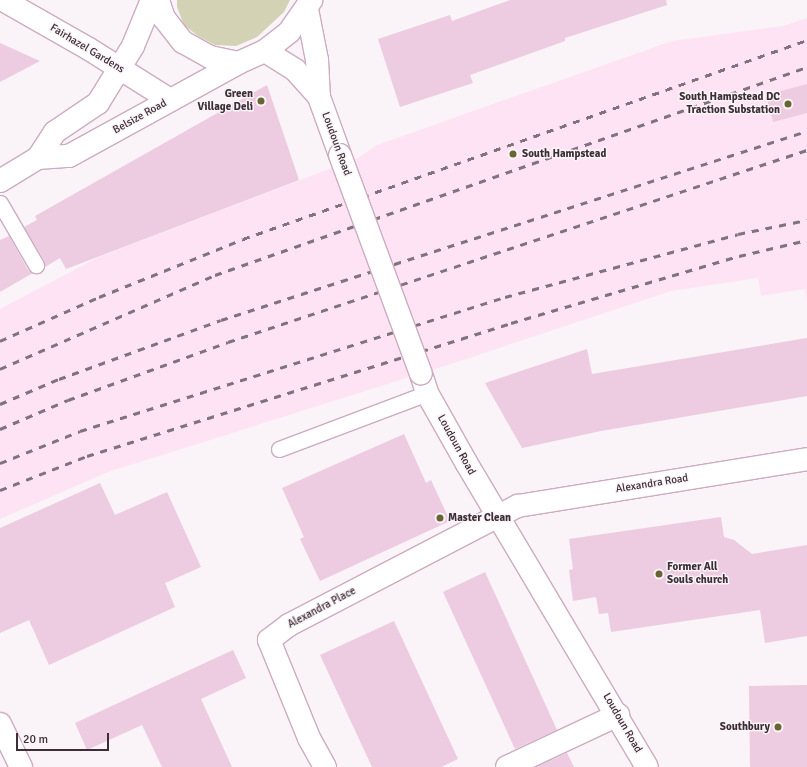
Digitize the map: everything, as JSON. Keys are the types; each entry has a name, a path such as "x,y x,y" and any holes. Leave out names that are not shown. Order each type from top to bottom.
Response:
{"street":[{"name":"Fairhazel Gardens","path":"3,0 170,100"},
{"name":"Belsize Road","path":"0,181 38,158 55,132 98,103 121,70 152,0"},
{"path":"158,0 164,18 183,42 210,57 238,63"},
{"name":"Belsize Road","path":"38,158 69,156 238,63 265,51 289,32 309,5"},
{"name":"Loudoun Road","path":"309,5 319,97 424,384 467,464 618,715 647,767"},
{"name":"Loudoun Road","path":"265,51 295,70 319,97"},
{"name":"Alexandra Road","path":"499,516 518,506 807,459"},
{"name":"Alexandra Place","path":"325,767 309,738 269,640 289,625 499,516"},
{"path":"507,767 618,715"},
{"path":"0,724 21,767"}],"lane":[{"path":"0,203 36,265"},
{"path":"279,449 424,384"}],"shaded area":[{"path":"807,18 807,299 805,289 761,296 758,278 671,291 454,363 108,472 0,519 0,309 99,257 358,158 377,145 672,41 783,26"}],"green space":[{"path":"177,0 290,0 284,12 257,37 236,46 215,45 198,36 184,25 177,7"}],"building":[{"path":"510,0 666,0 667,5 565,38 565,41 470,75 473,83 400,107 378,39 450,15 452,21"},
{"path":"0,43 40,61 0,82"},
{"name":"South Hampstead DC Traction Substation","path":"807,84 807,113 773,122 766,95"},
{"path":"267,85 299,180 66,269 60,258 45,267 44,260 24,227 37,220 35,216"},
{"path":"9,236 28,270 33,273 0,292 0,240"},
{"path":"807,338 807,396 601,431 522,448 485,383 587,349 592,374"},
{"path":"404,434 426,483 431,480 450,521 320,581 300,539 304,537 282,488"},
{"path":"100,483 115,515 167,492 201,567 165,583 175,607 49,665 29,620 0,633 0,528"},
{"name":"Former All Souls church","path":"721,517 724,537 734,540 752,554 807,545 807,636 765,643 760,610 611,632 608,613 599,614 596,597 573,601 569,570 573,569 569,539"},
{"path":"485,572 557,730 515,749 443,592"},
{"path":"394,621 458,759 441,767 372,767 320,655"},
{"path":"233,650 246,678 201,699 232,767 162,767 142,725 87,750 75,723"},
{"name":"Southbury","path":"807,685 807,767 750,767 749,686"},
{"path":"567,753 574,767 536,767"}],"railway":[{"path":"0,341 99,297 243,239 807,40"},
{"path":"0,369 215,275 807,67"},
{"path":"0,404 59,379 221,320 807,131"},
{"path":"0,429 68,400 228,342 807,150"},
{"path":"0,463 80,431 505,297 738,234 807,220"},
{"path":"0,490 87,456 511,323 739,256 807,240"}],"place":[{"name":"Green Village Deli","path":"261,101"},
{"name":"South Hampstead DC Traction Substation","path":"788,104"},
{"name":"South Hampstead","path":"513,154"},
{"name":"Master Clean","path":"440,518"},
{"name":"Former All Souls church","path":"659,574"},
{"name":"Southbury","path":"778,727"}]}
